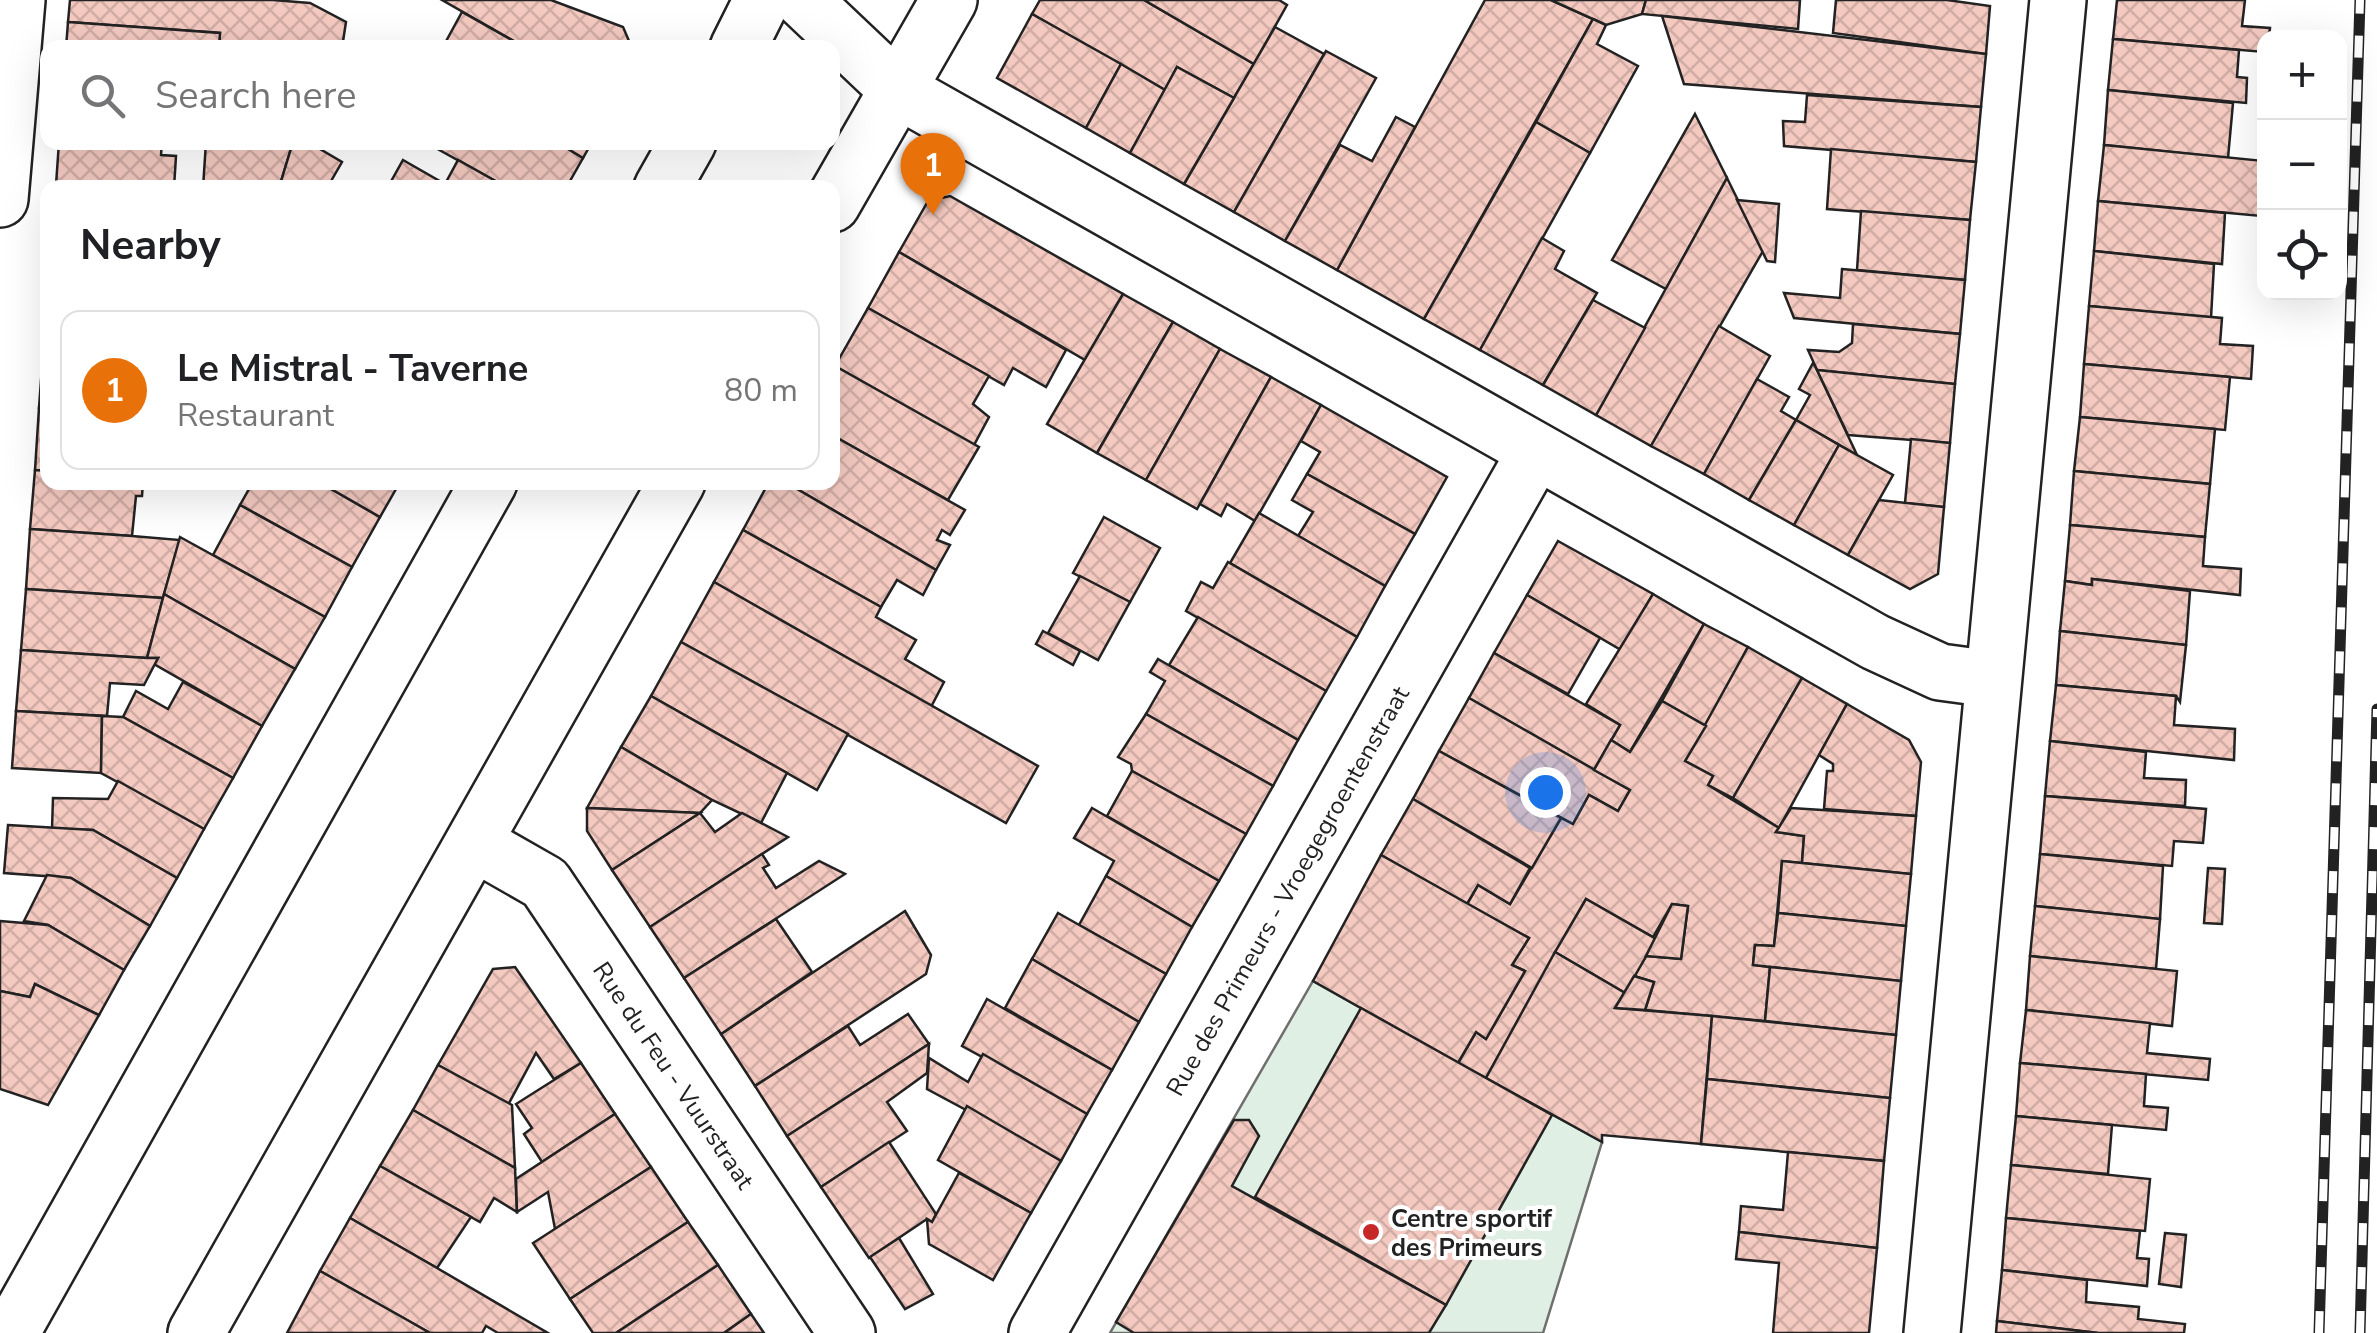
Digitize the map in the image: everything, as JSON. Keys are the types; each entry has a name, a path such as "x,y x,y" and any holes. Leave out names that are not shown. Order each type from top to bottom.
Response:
{"street":[{"path":"0,199 17,0"},
{"path":"742,40 762,0"},
{"path":"802,0 898,90 1875,642 1940,672 1992,680"},
{"path":"840,190 949,0"},
{"path":"1932,1333 2058,0"},
{"path":"667,180 683,150"},
{"name":"Rue des Primeurs - Vroegegroentenstraat","path":"1037,1333 1536,450"},
{"path":"11,1333 485,490"},
{"path":"196,1333 673,490"},
{"name":"Rue du Feu - Vuurstraat","path":"475,843 545,884 847,1333"}],"green space":[{"name":"Centre sportif des Primeurs","path":"1313,981 1602,1142 1543,1333 1110,1333"}],"building":[{"path":"70,0 273,0 310,3 346,22 343,40 220,40 220,33 68,22"},
{"path":"442,0 551,0 623,27 629,40 512,40"},
{"path":"1040,0 1144,0 1254,64 1234,98 1177,67 1165,90 1032,14"},
{"path":"1144,0 1279,0 1287,5 1254,64"},
{"path":"1485,0 1551,0 1593,19 1424,319 1337,270"},
{"path":"1551,0 1646,0 1642,14 1606,25"},
{"path":"1646,0 1800,0 1798,29 1642,14"},
{"path":"1836,0 1947,0 1990,6 1986,54 1833,33"},
{"path":"2117,0 2245,0 2242,26 2270,28 2257,30 2257,51 2113,39"},
{"path":"462,12 512,40 447,40"},
{"path":"1032,14 1121,64 1086,128 997,78"},
{"path":"1662,16 1986,54 1981,107 1684,84"},
{"path":"1593,19 1606,25 1597,44 1638,66 1590,153 1536,122"},
{"path":"68,22 220,33 220,40 67,40"},
{"path":"1275,27 1324,54 1234,212 1184,184"},
{"path":"2113,39 2239,50 2237,77 2247,78 2246,103 2108,90"},
{"path":"1326,51 1376,78 1285,241 1234,212"},
{"path":"1121,64 1165,90 1130,153 1086,128"},
{"path":"1177,67 1234,98 1184,184 1130,153"},
{"path":"2108,90 2233,103 2228,158 2104,145"},
{"path":"1807,95 1981,107 1976,162 1784,146 1783,121 1805,122"},
{"path":"1695,114 1727,178 1666,289 1612,260"},
{"path":"1396,117 1415,127 1337,270 1285,241 1340,145 1372,161"},
{"path":"1536,122 1590,153 1480,350 1424,319"},
{"path":"2104,145 2257,160 2257,216 2098,201"},
{"path":"1831,149 1976,162 1970,220 1827,209"},
{"path":"58,150 161,150 161,155 176,156 174,180 56,180"},
{"path":"205,150 291,150 281,180 204,180"},
{"path":"291,150 322,150 342,162 332,180 281,180"},
{"path":"439,150 570,150 583,158 571,180 494,180"},
{"path":"570,150 588,150 583,158"},
{"path":"403,160 438,180 392,180"},
{"path":"458,160 494,180 447,180"},
{"path":"1727,178 1763,251 1651,446 1596,415"},
{"path":"950,196 1123,294 1085,360 899,252 928,201"},
{"path":"1737,200 1779,204 1775,262 1767,261"},
{"path":"2098,201 2225,213 2222,264 2094,251"},
{"path":"1861,211 1970,220 1965,280 1857,270"},
{"path":"1542,238 1564,251 1555,269 1597,293 1543,385 1480,350"},
{"path":"2094,251 2214,264 2211,318 2089,306"},
{"path":"899,252 1066,350 1046,387 1013,368 1004,385 868,308"},
{"path":"1842,269 1965,280 1960,334 1794,318 1784,293 1840,298"},
{"path":"1123,294 1173,322 1097,453 1047,424"},
{"path":"1593,300 1645,328 1596,415 1543,385"},
{"path":"2089,306 2222,318 2220,344 2253,346 2251,379 2084,364"},
{"path":"868,308 989,376 973,404 989,417 974,445 840,369 840,357"},
{"path":"1173,322 1220,349 1146,480 1097,453"},
{"path":"1853,324 1960,334 1955,384 1817,370 1808,350 1839,352 1852,343"},
{"path":"1719,326 1770,356 1704,474 1651,446"},
{"path":"1220,349 1271,377 1197,509 1146,480"},
{"path":"1813,363 1857,455 1796,420 1810,395 1799,389"},
{"path":"2084,364 2230,377 2225,430 2080,417"},
{"path":"840,369 979,447 948,500 840,439"},
{"path":"1817,370 1955,384 1950,443 1848,435"},
{"path":"1271,377 1321,405 1255,521 1227,504 1221,516 1200,504"},
{"path":"1757,379 1789,397 1781,411 1796,420 1749,500 1704,474"},
{"path":"1321,405 1447,477 1415,534 1307,474 1320,452 1301,441"},
{"path":"39,408 40,470 35,470"},
{"path":"2080,417 2215,429 2210,484 2074,471"},
{"path":"1796,420 1839,445 1794,525 1749,500"},
{"path":"1911,439 1950,443 1944,507 1905,503"},
{"path":"840,440 965,510 950,535 942,530 937,540 950,545 936,570 799,490 840,490"},
{"path":"1839,445 1893,475 1848,555 1794,525"},
{"path":"35,470 40,470 40,490 142,490 142,496 136,496 132,536 30,529"},
{"path":"2074,471 2210,484 2205,537 2070,525"},
{"path":"1307,474 1415,534 1385,586 1298,536 1313,512 1292,500"},
{"path":"248,490 333,490 380,517 352,567 240,505"},
{"path":"333,490 395,490 380,517"},
{"path":"765,490 799,490 936,570 923,595 897,580 881,607 743,530"},
{"path":"1879,500 1944,507 1938,574 1910,589 1848,555"},
{"path":"240,505 352,567 325,617 213,555"},
{"path":"1259,513 1385,586 1357,637 1230,563"},
{"path":"1104,517 1160,548 1130,602 1073,573"},
{"path":"2070,525 2205,537 2203,566 2241,569 2240,595 2092,579 2092,585 2065,581"},
{"path":"30,529 180,540 163,598 26,589"},
{"path":"743,530 881,607 876,617 916,640 905,659 944,682 931,707 714,582"},
{"path":"180,537 325,617 295,669 164,594"},
{"path":"1558,541 1653,594 1621,650 1527,595"},
{"path":"1228,562 1357,637 1326,691 1186,611 1201,582 1213,588"},
{"path":"1080,576 1130,602 1098,660 1048,633"},
{"path":"2092,579 2190,591 2186,645 2060,631 2065,581 2092,585"},
{"path":"714,582 1038,766 1006,823 681,642"},
{"path":"26,589 163,598 147,658 21,650"},
{"path":"164,594 295,669 262,726 154,664 158,658 147,658"},
{"path":"1653,594 1704,624 1630,752 1611,740 1620,725 1586,704"},
{"path":"1527,595 1600,638 1568,694 1494,653"},
{"path":"1198,617 1326,691 1298,740 1169,665"},
{"path":"1704,624 1748,647 1706,726 1662,701"},
{"path":"1043,631 1080,651 1073,665 1036,644"},
{"path":"2060,631 2186,645 2180,702 2176,696 2056,685"},
{"path":"681,642 848,734 817,790 651,696"},
{"path":"1748,647 1802,678 1733,798 1708,785 1713,776 1685,761"},
{"path":"21,650 158,658 144,685 110,683 107,716 16,711"},
{"path":"1494,653 1620,725 1594,770 1469,698"},
{"path":"1158,659 1298,740 1273,786 1146,714 1165,681 1150,672"},
{"path":"1802,678 1847,704 1779,828 1733,798"},
{"path":"183,682 262,726 233,778 123,717 136,691 168,709"},
{"path":"2056,685 2176,696 2174,725 2235,729 2234,760 2050,741"},
{"path":"651,696 787,773 761,823 712,800 621,747"},
{"path":"1469,698 1630,790 1618,811 1589,795 1573,824 1439,751"},
{"path":"1662,701 1706,726 1685,761 1713,776 1708,785 1779,828 1776,832 1804,836 1802,863 1782,861 1774,946 1755,945 1753,965 1770,967 1765,1021 1645,1010 1654,982 1634,976 1646,956 1681,959 1688,906 1672,904 1653,937 1586,899 1486,1078 1458,1063 1476,1032 1486,1039 1525,971 1512,965 1529,938 1467,904 1478,885 1510,904 1561,818 1573,824 1589,795 1618,811 1630,790 1594,770 1611,740 1630,752"},
{"path":"1847,704 1909,740 1921,762 1916,816 1824,809 1827,771 1833,771 1833,764 1819,755"},
{"path":"16,711 102,716 101,773 12,768"},
{"path":"1146,714 1273,786 1246,834 1132,771 1131,764 1118,757"},
{"path":"102,716 123,717 233,778 204,829 101,773"},
{"path":"2050,741 2146,752 2144,778 2186,780 2185,806 2045,796"},
{"path":"621,747 712,800 700,813 587,808"},
{"path":"1439,751 1561,818 1532,868 1413,799"},
{"path":"1132,771 1246,834 1219,881 1107,816"},
{"path":"118,781 204,829 177,878 93,830 52,829 53,798 108,799"},
{"path":"2045,796 2206,809 2203,843 2174,841 2172,866 2040,854"},
{"path":"1413,799 1530,868 1510,904 1478,885 1467,904 1381,855"},
{"path":"587,808 700,813 612,870 587,831"},
{"path":"1092,808 1219,881 1192,927 1106,876 1114,861 1074,838"},
{"path":"1791,808 1916,816 1911,874 1802,863 1804,836 1776,832"},
{"path":"700,813 715,832 742,813 788,837 650,927 612,870"},
{"path":"8,825 93,830 177,878 150,926 71,878 4,873"},
{"path":"762,854 769,865 763,868 776,888 819,861 845,874 684,978 650,927"},
{"path":"2040,854 2163,866 2160,919 2035,906"},
{"path":"1381,855 1529,938 1512,965 1525,971 1486,1039 1476,1032 1458,1063 1313,981"},
{"path":"1782,861 1911,874 1906,926 1778,913"},
{"path":"2208,868 2225,869 2222,924 2204,923"},
{"path":"47,875 71,878 150,926 124,970 48,925 24,921"},
{"path":"1106,876 1192,927 1166,974 1079,925"},
{"path":"1586,899 1656,939 1625,993 1555,952"},
{"path":"1672,904 1688,906 1681,959 1646,956"},
{"path":"2035,906 2160,919 2156,969 2030,956"},
{"path":"905,911 931,955 926,974 755,1086 721,1034"},
{"path":"1058,913 1166,974 1139,1022 1032,959"},
{"path":"1778,913 1906,926 1901,981 1753,965 1755,945 1774,946"},
{"path":"776,919 812,972 721,1034 684,978"},
{"path":"0,921 48,925 124,970 99,1015 35,984 30,997 0,991"},
{"path":"1555,952 1625,993 1615,1008 1712,1016 1701,1144 1602,1135 1602,1142 1486,1078"},
{"path":"2030,956 2177,971 2172,1026 2026,1010"},
{"path":"1032,959 1139,1022 1112,1070 1005,1008"},
{"path":"515,967 581,1063 554,1079 536,1053 508,1105 438,1065 493,969"},
{"path":"1770,967 1901,981 1896,1035 1765,1021"},
{"path":"1634,976 1654,982 1645,1010 1615,1008"},
{"path":"35,984 99,1015 48,1105 0,1089 0,991 30,997"},
{"path":"987,999 1112,1070 1087,1114 962,1046"},
{"path":"1361,1008 1552,1115 1446,1305 1255,1197"},
{"path":"2026,1010 2150,1023 2147,1053 2210,1059 2208,1080 2020,1063"},
{"path":"908,1014 929,1044 787,1136 755,1086 848,1026 860,1045"},
{"path":"1712,1016 1896,1035 1890,1098 1707,1079"},
{"path":"929,1044 927,1073 887,1102 907,1131 821,1187 787,1136"},
{"path":"983,1054 1087,1114 1061,1161 927,1089 929,1058 968,1082"},
{"path":"581,1063 615,1114 542,1162 524,1134 532,1128 516,1104"},
{"path":"2020,1063 2146,1074 2144,1106 2168,1108 2166,1130 2016,1116"},
{"path":"438,1065 512,1105 515,1168 413,1110"},
{"path":"1707,1079 1890,1098 1884,1161 1701,1144"},
{"path":"967,1106 1061,1161 1031,1213 938,1160"},
{"path":"413,1110 515,1168 517,1212 494,1198 480,1222 380,1166"},
{"path":"615,1114 651,1167 555,1229 548,1192 517,1212 516,1179"},
{"path":"2016,1116 2112,1125 2108,1174 2011,1165"},
{"path":"1234,1120 1249,1120 1259,1136 1232,1186 1446,1305 1429,1333 1134,1333 1116,1322"},
{"path":"889,1142 936,1214 932,1222 927,1219 869,1258 821,1187"},
{"path":"1788,1152 1884,1161 1877,1248 1739,1232 1741,1206 1783,1210"},
{"path":"2011,1165 2150,1179 2145,1231 2006,1218"},
{"path":"380,1166 471,1217 437,1268 350,1218"},
{"path":"651,1167 688,1222 570,1299 533,1243"},
{"path":"959,1173 1031,1213 993,1280 929,1244 927,1219 932,1222"},
{"path":"350,1218 548,1333 498,1333 486,1326 482,1333 430,1333 320,1271"},
{"path":"2006,1218 2140,1231 2137,1258 2149,1259 2147,1286 2002,1270"},
{"path":"688,1222 718,1265 616,1333 593,1333 570,1299"},
{"path":"1739,1232 1877,1248 1869,1333 1773,1333 1779,1263 1736,1259"},
{"path":"2165,1233 2186,1235 2181,1287 2159,1284"},
{"path":"899,1238 933,1294 905,1309 870,1257"},
{"path":"718,1265 751,1314 724,1333 616,1333"},
{"path":"2002,1270 2087,1280 2086,1302 2139,1307 2138,1319 2185,1324 2184,1333 2098,1333 1997,1321"},
{"path":"320,1271 409,1321 430,1333 287,1333"},
{"path":"751,1314 764,1333 724,1333"},
{"path":"1997,1321 2098,1333 1996,1333"}],"railway":[{"path":"2319,1333 2360,0"},
{"path":"2360,1333 2377,709"}],"place":[{"name":"Le Mistral - Taverne","path":"933,215"},
{"name":"Centre sportif des Primeurs","path":"1371,1232"}]}
